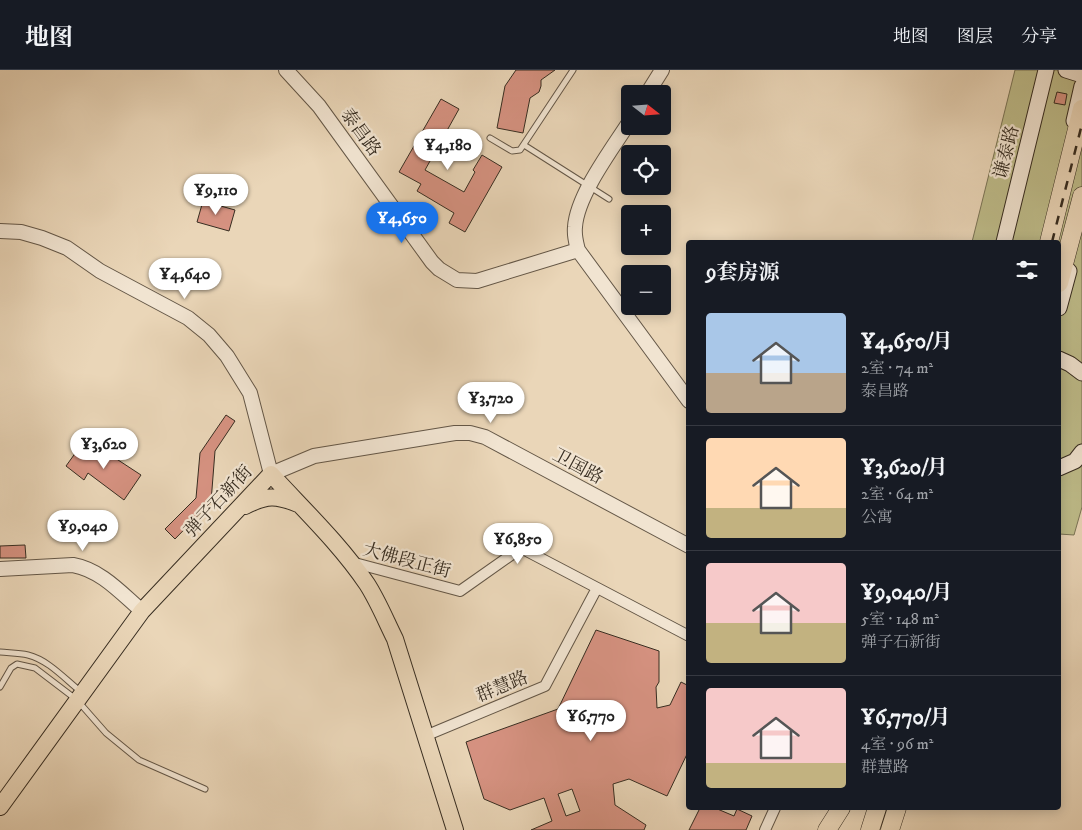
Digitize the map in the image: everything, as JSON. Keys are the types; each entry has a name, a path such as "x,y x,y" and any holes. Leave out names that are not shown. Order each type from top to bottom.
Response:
{"highway":[{"path":"1050,240 1082,110"},
{"path":"1061,275 1082,196"},
{"path":"827,830 840,810"},
{"path":"870,830 876,810"},
{"path":"890,830 896,810"},
{"path":"900,830 905,810"}],"main road":[{"name":"谦泰路","path":"1004,240 1046,70"},
{"path":"1066,70 1082,75"},
{"path":"1044,240 1082,86"},
{"path":"1061,300 1082,221"},
{"path":"1061,360 1070,364 1082,374"},
{"path":"1061,455 1082,451"},
{"path":"1061,467 1074,461 1082,451"},
{"name":"弹子石新街","path":"0,807 142,611 271,474 350,561 368,586 382,612 395,639 454,830"},
{"path":"237,510 255,501 274,497 284,498 300,505"}],"street":[{"name":"泰昌路","path":"286,70 319,106 432,262 448,275 457,280 477,281 578,250"},
{"path":"653,85 662,70"},
{"path":"621,135 589,187 578,211 574,238 578,250 686,397"},
{"path":"0,232 21,232 67,248 100,272 188,318 209,335 227,356 250,393 271,474"},
{"name":"卫国路","path":"271,474 314,456 456,432 470,433 486,437 686,544"},
{"name":"大佛段正街","path":"350,561 460,591 521,548 686,634"},
{"path":"0,569 73,565 85,567 96,572 142,611"},
{"name":"群慧路","path":"425,736 545,686 597,588"},
{"path":"765,830 774,810"}],"lane":[{"path":"490,138 512,151 520,150 573,70"},
{"path":"524,145 609,199"},
{"path":"0,652 26,654 43,661 80,696 106,733 140,760 204,789"},
{"path":"0,687 11,668 17,664 24,664 80,696"}],"shaded area":[{"path":"1015,70 1082,70 1082,507 1074,535 1061,534 1061,240 972,240"}],"building":[{"path":"516,70 555,70 541,80 539,92 530,98 523,133 497,128 505,86"},
{"path":"1057,92 1067,94 1065,105 1054,103"},
{"path":"441,99 459,109 425,170 464,192 475,172 473,170 482,155 502,167 465,232 449,223 454,213 417,191 421,184 399,172"},
{"path":"203,201 235,210 229,231 197,222"},
{"path":"226,415 235,421 215,451 211,502 175,539 165,529 196,498 200,453"},
{"path":"84,441 109,460 112,456 141,475 124,500 88,473 84,480 66,466"},
{"path":"25,545 26,558 0,558 0,546"},
{"path":"596,630 659,651 659,682 656,687 657,708 670,705 681,682 686,684 686,756 667,796 629,779 613,784 615,805 646,825 644,830 531,830 552,821 544,798 510,810 484,799 466,742 558,709","holes":["572,789 580,811 566,816 558,794"]},
{"path":"699,810 720,810 734,816 737,810 739,810 752,816 746,830 689,830"}],"railway":[{"path":"1053,240 1082,124"}]}
